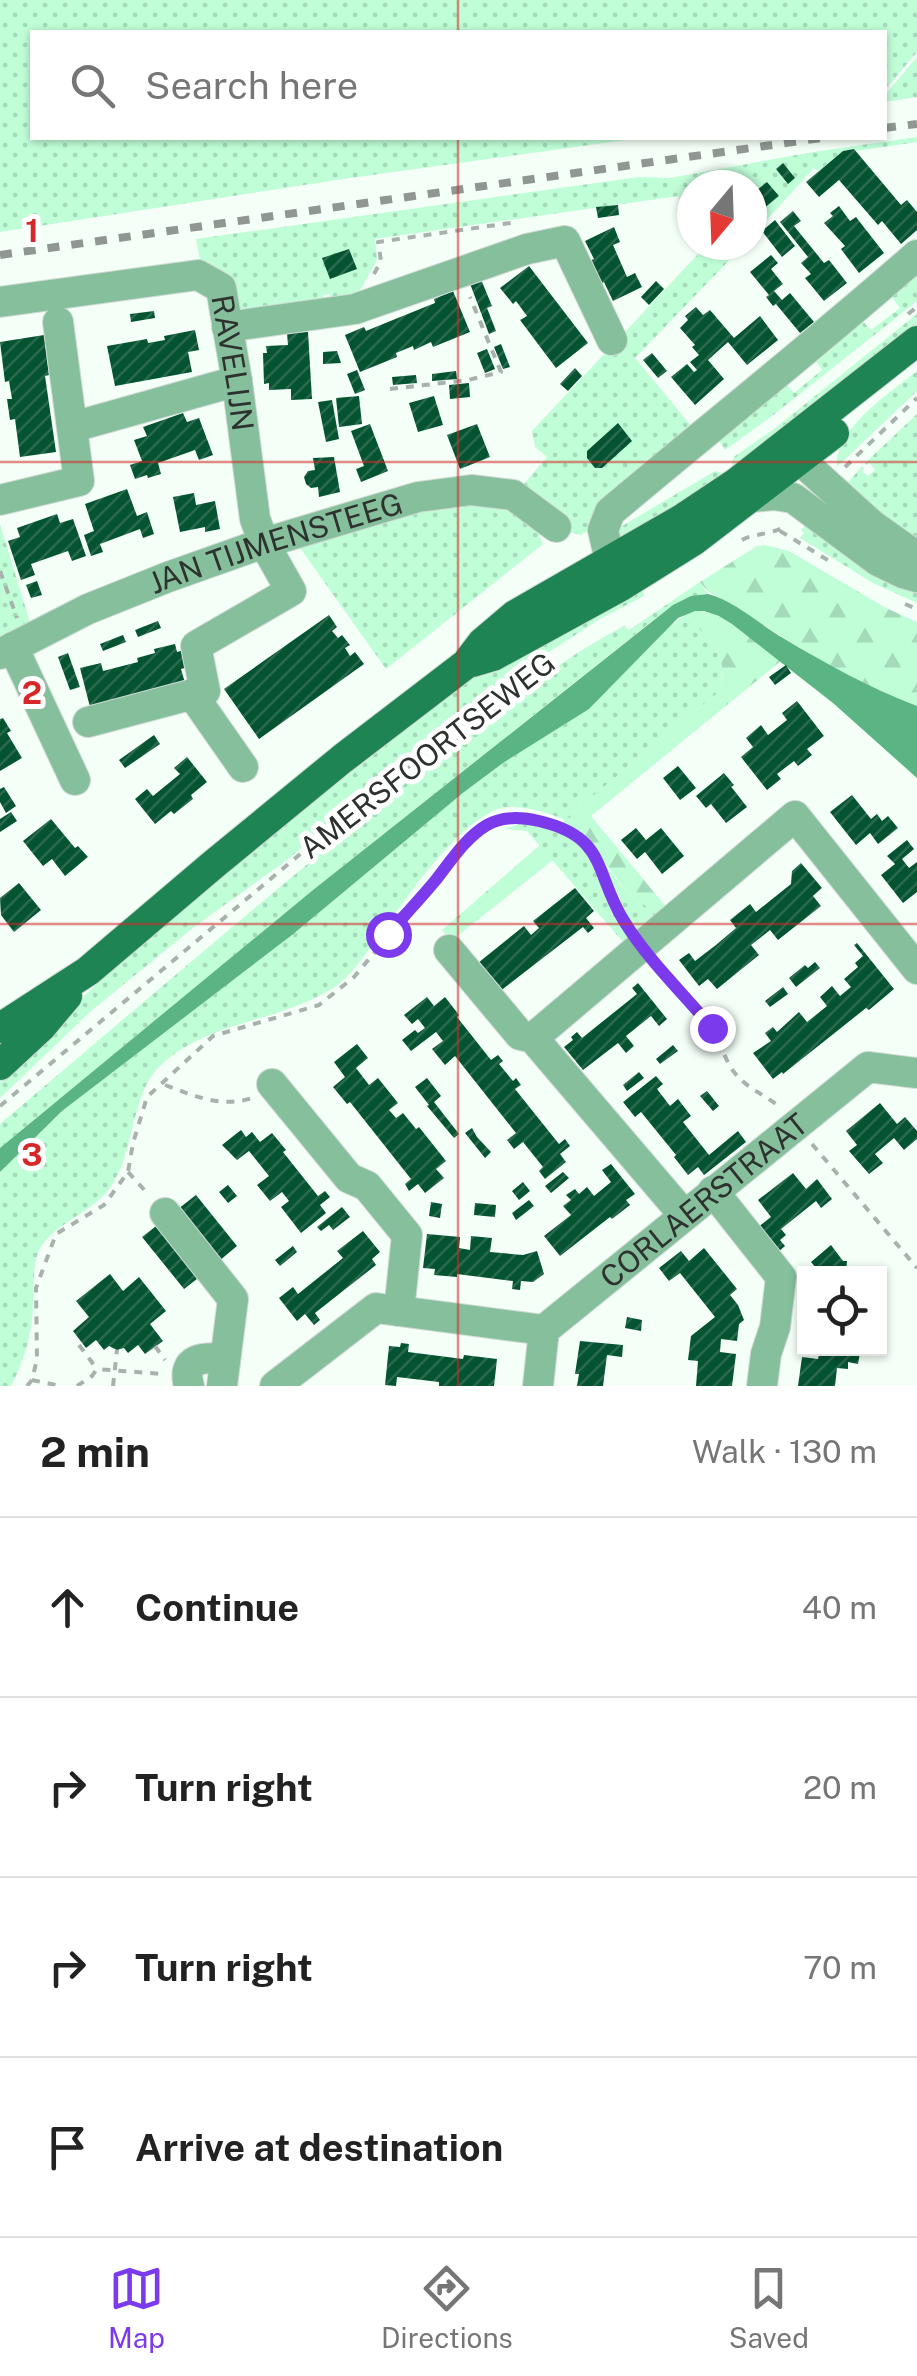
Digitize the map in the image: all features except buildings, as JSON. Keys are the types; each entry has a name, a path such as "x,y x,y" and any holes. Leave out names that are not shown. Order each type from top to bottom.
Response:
{"main road":[{"name":"AMERSFOORTSEWEG","path":"615,573 693,541 753,497 786,458 917,341"},
{"name":"AMERSFOORTSEWEG","path":"0,1028 88,971 328,771 466,664 492,656 615,573 682,519 786,458 917,364"},
{"name":"AMERSFOORTSEWEG","path":"0,1065 41,1027 88,971"}],"street":[{"path":"227,328 355,309 526,249 565,241 612,340"},
{"path":"615,573 603,530 610,512 837,326 917,255"},
{"name":"RAVELIJN","path":"0,302 198,274 221,288 255,519 264,544 291,591 196,646 204,691 192,694"},
{"path":"0,500 78,481 58,322"},
{"path":"73,427 237,382"},
{"path":"786,458 829,484 872,525 917,557"},
{"name":"JAN TIJMENSTEEG","path":"13,648 88,609 168,577 418,497 471,490 513,495 556,527"},
{"path":"753,497 793,498 878,561 917,577"},
{"path":"13,648 75,780"},
{"path":"88,722 192,694 243,767"},
{"path":"533,1038 795,816 917,969"},
{"path":"448,950 520,1035 533,1038 684,1214"},
{"name":"CORLAERSTRAAT","path":"544,1330 868,1067 917,1074"},
{"path":"272,1084 349,1178 366,1186 407,1235 399,1311"},
{"path":"713,1192 781,1277 762,1386"},
{"path":"165,1213 233,1299 224,1372 204,1357 192,1363 188,1381"},
{"path":"275,1386 376,1308 544,1330 538,1386"}],"path":[{"path":"390,388 468,380 500,372 464,282"},
{"path":"829,484 917,398"},
{"path":"729,548 746,537 780,530 806,506"},
{"path":"0,571 13,648"},
{"name":"AMERSFOORTSEWEG","path":"0,1106 304,850 546,660"},
{"path":"26,1386 32,1380 37,1359 36,1288 56,1234 104,1205 128,1172 132,1143 147,1097 213,1036 319,1005 354,977 474,834 489,824 517,817 558,826 591,848 624,920 712,1028 731,1070 779,1106 917,1268"},
{"path":"163,1084 210,1101 226,1102 250,1099 272,1084"},
{"path":"79,1345 97,1369 188,1381"},
{"path":"112,1386 117,1350"},
{"path":"77,1386 97,1369"},
{"path":"32,1380 61,1386"}],"green space":[{"path":"0,0 917,0 917,52 887,88 887,30 30,30 30,140 626,140 0,232"},
{"path":"917,57 917,97 887,102 887,93"},
{"path":"917,137 917,142 843,151 818,171 814,168 767,220 767,170 714,170"},
{"path":"639,177 677,177 677,196 375,239 377,260 355,299 332,302 330,294 323,295 324,303 236,318 201,266 196,239"},
{"path":"693,260 730,260 635,358 693,428 596,508 589,530 581,535 570,532 518,491 547,457 535,447 532,431"},
{"path":"917,272 917,301 725,450 715,434 782,380 794,393 822,370 812,355 860,318 871,330 900,308 890,294"},
{"path":"917,314 917,334 737,474 732,465 735,456"},
{"path":"917,371 917,391 837,467 838,453 854,426"},
{"path":"917,414 917,540 846,485 862,466 868,476 875,470 865,463"},
{"path":"715,471 727,480 623,538 617,529"},
{"path":"438,503 502,507 537,531 543,544 386,669 298,545"},
{"path":"811,520 917,586 917,603 873,583 800,538 804,533 801,530"},
{"path":"0,524 32,629 0,647"},
{"path":"757,546 789,551 917,622 917,706 821,660 711,593 700,582"},
{"path":"700,582 708,594 673,606 653,620 313,890 0,1148 0,1124 464,736 557,666 624,626 629,630"},
{"path":"643,591 644,596 600,619 507,679 287,860 194,927 91,1011 0,1098 0,1082 189,898 484,669 601,607"},
{"path":"695,611 729,622 782,660 591,816 667,908 659,915 626,892 588,839 563,824 720,691 720,657 686,614"},
{"path":"686,614 720,657 720,691 564,820 541,811 513,807 481,818 446,850 359,963 336,986 292,1008 197,1041 157,1069 142,1095 124,1159 110,1188 51,1235 38,1253 27,1348 11,1386 0,1386 0,1172 62,1111 292,935 464,792 589,709 665,630"},
{"path":"524,822 564,833 583,845 594,859 612,905 631,937 624,943 527,831 505,829"},
{"path":"540,845 553,860 451,941 442,930"},
{"path":"605,865 626,892 659,915 639,931 628,917"}],"shaded area":[{"path":"708,594 737,607 832,666 917,706 917,778 833,703 732,624 704,611 678,618 589,709 464,792 292,935 62,1111 0,1172 0,1148 313,890 673,605 691,596"}],"railway":[{"path":"887,128 917,124"},
{"path":"0,255 807,140"}],"route":[{"path":"388,934 458,850 489,824 517,817 558,826 591,848 624,920 712,1028"}]}
